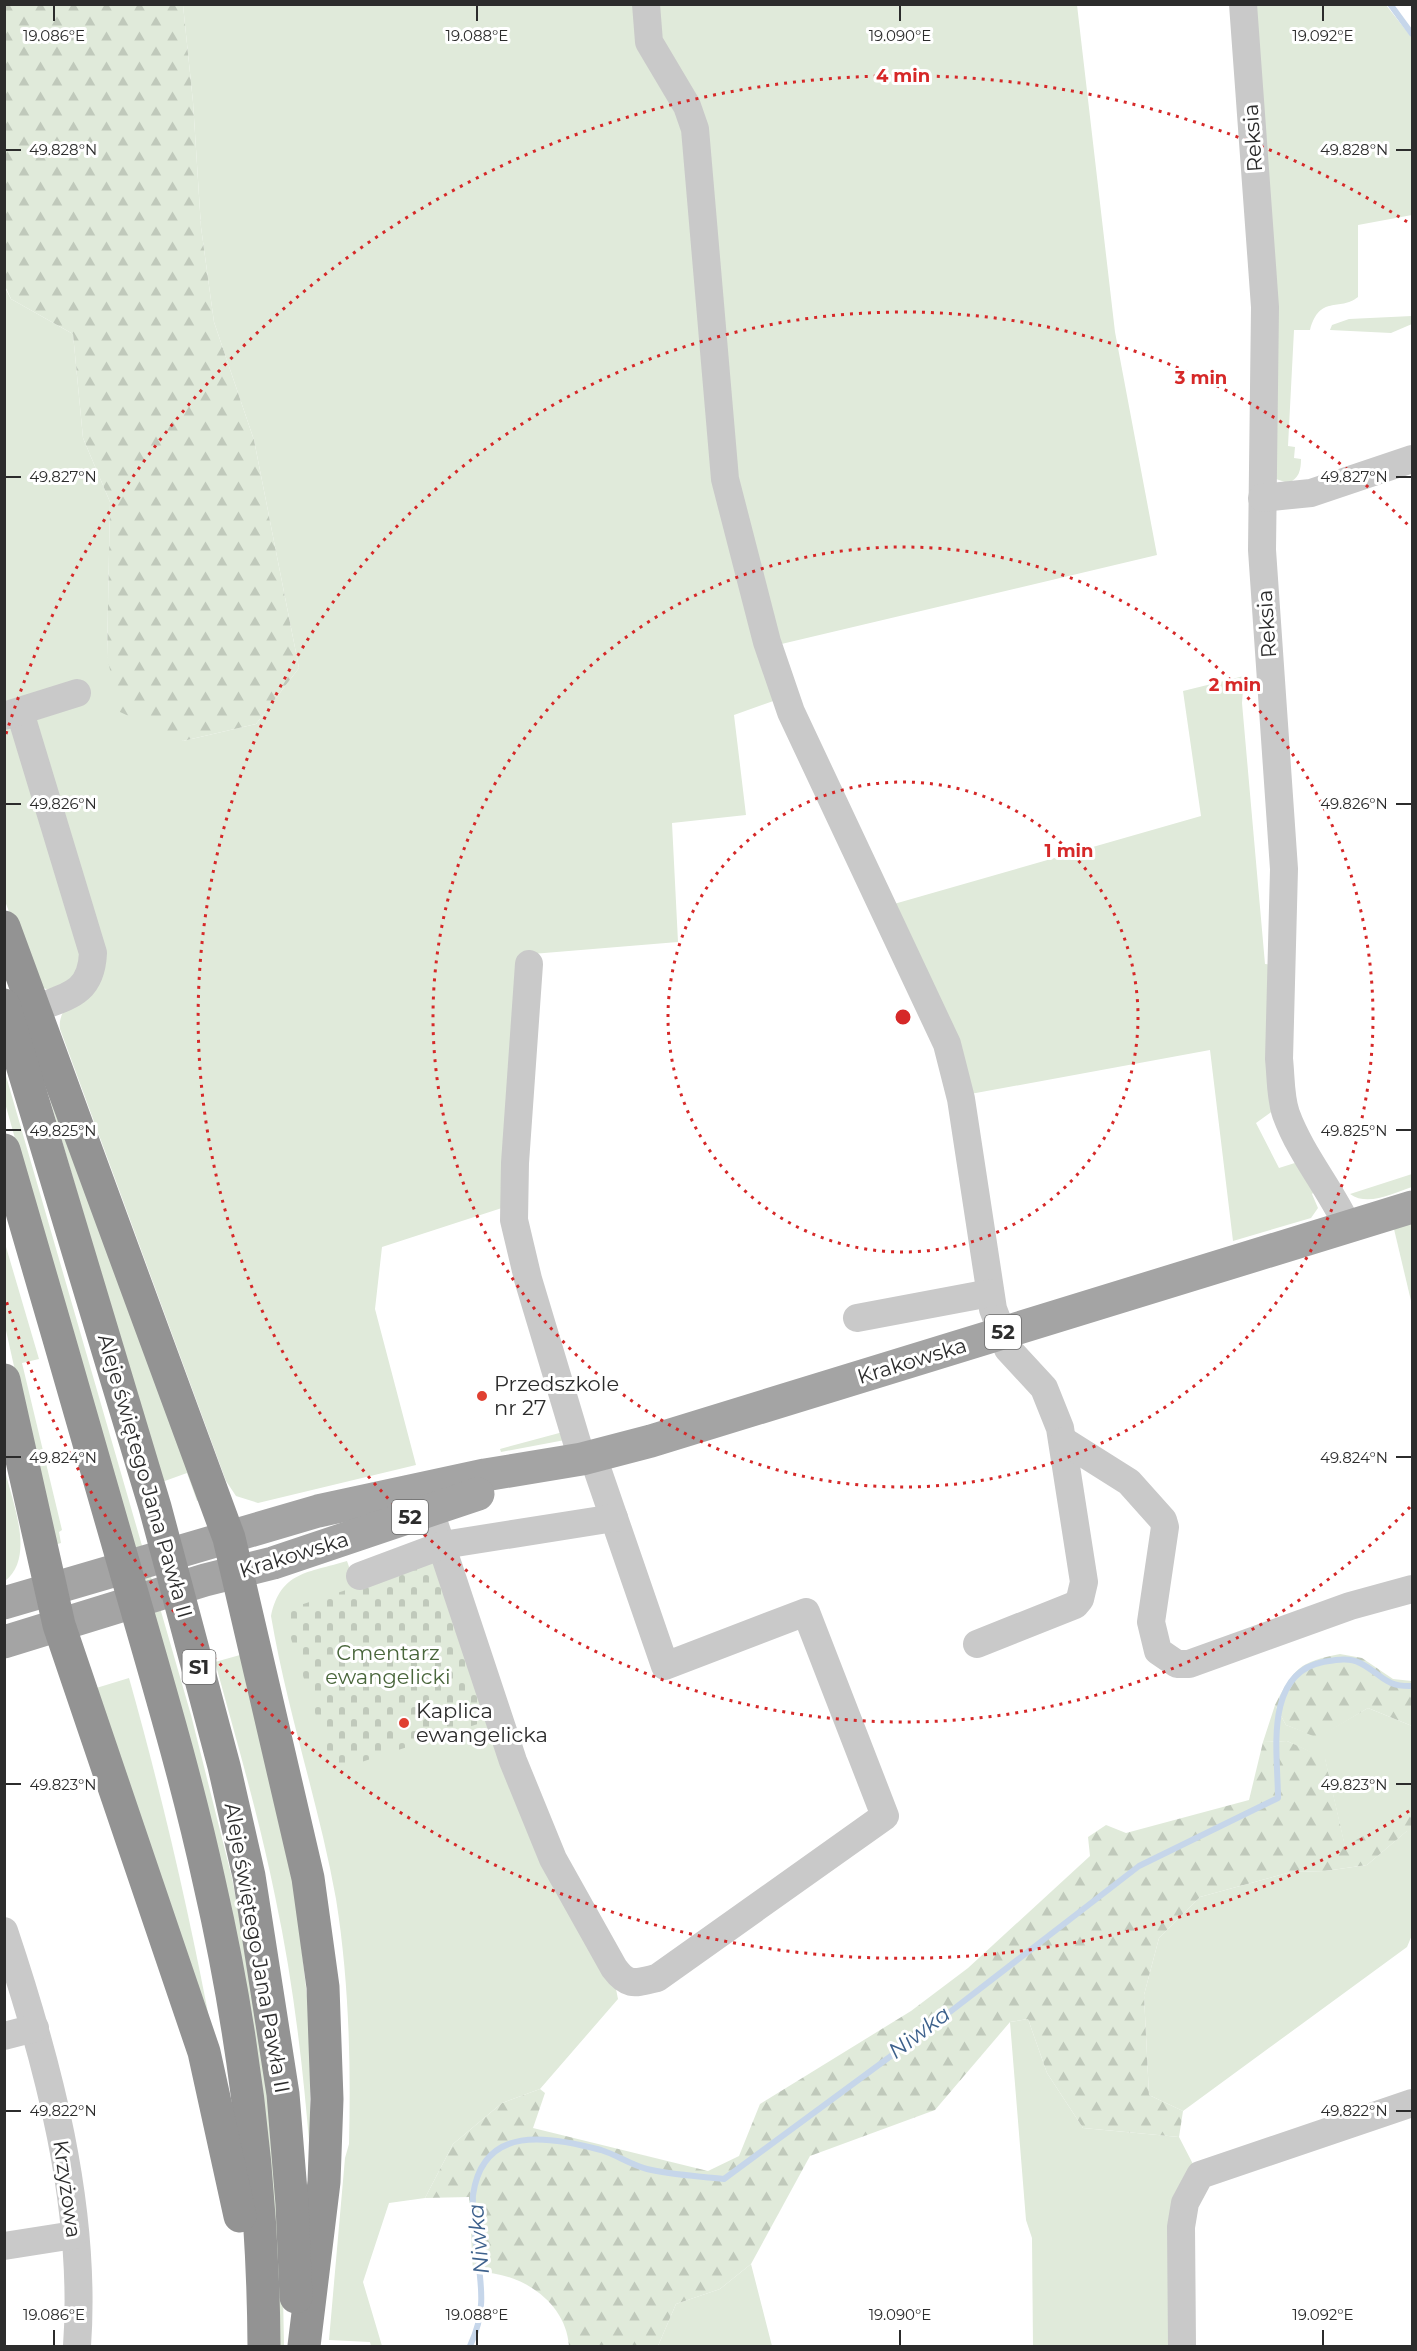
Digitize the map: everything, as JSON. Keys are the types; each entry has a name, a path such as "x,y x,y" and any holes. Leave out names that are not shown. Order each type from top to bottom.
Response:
{"highway":[{"path":"4,927 19,1007 229,1538 308,1878 323,1987 327,2099 324,2182 316,2265 304,2346"},
{"name":"Aleje świętego Jana Pawła II","path":"19,1007 222,1755 249,1876 283,2094 292,2204 297,2346"},
{"name":"Aleje świętego Jana Pawła II","path":"4,1150 153,1668 210,1882 245,2082 257,2203 264,2342"},
{"path":"4,1380 59,1625 204,2052 264,2342"}],"main road":[{"name":"Krakowska","path":"4,1642 197,1582 238,1573 587,1458 720,1421 1413,1207"},
{"name":"Krakowska","path":"4,1604 94,1576 364,1500 485,1475 587,1458"}],"street":[{"path":"646,4 649,42 687,106 695,129 709,269 725,478 767,642 791,712 947,1044 961,1099 990,1293 1001,1333 1008,1349 1044,1388 1064,1441 1083,1582 1080,1599 1075,1605 977,1644"},
{"name":"Reksia","path":"1243,4 1265,307 1262,550 1284,869 1279,1059 1281,1086 1285,1112 1348,1227"},
{"path":"1262,498 1311,493 1413,459"},
{"path":"19,1007 75,993 87,983 92,969 93,953 12,714 77,693"},
{"path":"430,1511 513,1761 553,1859 614,1968 623,1979 634,1983 657,1978 885,1816 806,1612 665,1666 614,1518 587,1458 528,1279 514,1220 515,1163 529,964"},
{"path":"857,1318 990,1293"},
{"path":"1064,1441 1129,1482 1163,1520 1164,1527 1151,1622 1158,1651 1177,1664 1189,1664 1350,1606 1413,1589"},
{"path":"360,1576 443,1545 614,1518"},
{"name":"Krzyżowa","path":"4,1931 35,2028 66,2166 80,2315 77,2346"},
{"path":"4,2036 35,2028"},
{"path":"1182,2346 1181,2227 1185,2203 1200,2175 1413,2103"},
{"path":"4,2246 74,2235"}],"green space":[{"path":"5,4 183,5 193,102 201,227 214,322 254,440 299,668 256,724 183,741 120,712 107,657 110,502 83,438 73,334 11,299 5,286"},
{"path":"183,5 640,5 684,115 714,451 779,699 734,715 746,815 672,823 678,942 520,955 508,1206 382,1247 375,1309 416,1465 258,1503 236,1496 226,1481 60,1029 62,1014 66,1008 77,997 97,984 5,708 4,286 11,299 73,334 83,438 110,502 107,657 183,741 256,724 299,668 254,440 214,322 201,227 193,102"},
{"path":"650,5 1077,5 1115,332 1157,555 773,646 736,510 672,70"},
{"path":"1253,5 1386,5 1412,38 1412,215 1358,225 1358,297 1319,312 1310,330 1294,330 1288,446 1295,447 1294,458 1301,459 1301,463 1297,477 1288,483 1273,478"},
{"path":"1412,316 1412,324 1391,333 1330,330 1332,325 1349,319"},
{"path":"1244,676 1242,703 1265,964 1274,965 1274,1110 1256,1123 1279,1168 1298,1162 1316,1190 1312,1194 1318,1208 1311,1218 1233,1241 1210,1050 965,1095 887,906 1201,816 1183,691"},
{"path":"5,725 12,727 84,948 76,979 51,991 41,987 27,960 5,901"},
{"path":"31,1035 204,1499 197,1501 187,1473 162,1482"},
{"path":"4,1069 191,1715 232,1878 261,2034 282,2242 284,2346 278,2346 264,2127 59,1295 5,1103"},
{"path":"1412,1174 1412,1187 1389,1195 1365,1199 1350,1194"},
{"path":"1412,1223 1412,1305 1394,1229"},
{"path":"4,1240 39,1359 22,1363 62,1530 59,1532 61,1543 54,1545 5,1326"},
{"path":"563,1432 565,1440 501,1452 500,1449"},
{"path":"5,1470 16,1513 20,1544 19,1558 14,1571 5,1581"},
{"name":"Cmentarz ewangelicki","path":"441,1559 493,1719 334,1771 282,1611"},
{"path":"347,1561 356,1587 493,1719 615,1984 618,1999 540,2089 502,2103 453,2144 425,2198 389,2203 363,2282 382,2346 371,2346 370,2342 329,2340 345,2158 349,2144 350,2083 346,1991 340,1929 329,1863 271,1616 276,1601 289,1582 308,1572"},
{"path":"1340,1654 1362,1658 1393,1679 1412,1681 1412,1726 1368,1708 1318,1738 1286,1725 1275,1705 1293,1675 1306,1664"},
{"path":"240,1655 295,1892 310,2022 310,2153 297,2023 287,1959 255,1808 215,1662"},
{"path":"129,1678 176,1864 215,2050 93,1689"},
{"path":"1275,1705 1286,1725 1318,1737 1368,1708 1412,1726 1412,1813 1406,1813 1345,1847 1325,1759 1287,1741 1263,1742"},
{"path":"1287,1741 1325,1758 1345,1846 1406,1813 1412,1813 1412,1836 1407,1831 1367,1865 1325,1871 1291,1872 1200,1897 1159,1938 1144,1995 1149,2095 1183,2111 1179,2137 1083,2128 1047,2073 1028,2019 1010,2022 935,2110 810,2156 751,2264 720,2289 676,2304 658,2346 569,2346 566,2330 559,2315 536,2291 506,2276 473,2272 469,2197 425,2198 453,2144 502,2103 540,2089 545,2093 533,2128 708,2171 739,2156 760,2104 911,2011 968,1968 1090,1856 1088,1837 1106,1825 1126,1833 1249,1800 1263,1742"},
{"path":"1408,1830 1412,1836 1412,1935 1407,1947 1183,2111 1149,2095 1144,1995 1159,1938 1200,1897 1291,1872 1325,1871 1367,1865"},
{"path":"1028,2019 1047,2073 1083,2128 1179,2137 1195,2168 1176,2346 1033,2346 1032,2238 1026,2220 1010,2022"},
{"path":"751,2264 772,2346 658,2346 676,2304 720,2289"}],"waterway":[{"path":"1390,4 1412,34"},
{"name":"Niwka","path":"470,2346 480,2316 481,2303 473,2195 479,2172 490,2156 504,2146 540,2139 560,2141 601,2150 647,2169 724,2179 933,2025 1139,1866 1278,1798 1276,1739 1278,1718 1282,1699 1291,1682 1304,1669 1323,1662 1351,1660 1367,1667 1389,1682 1412,1686"}],"place":[{"name":"Przedszkole nr 27","path":"482,1396"},
{"name":"Kaplica ewangelicka","path":"404,1723"}]}
